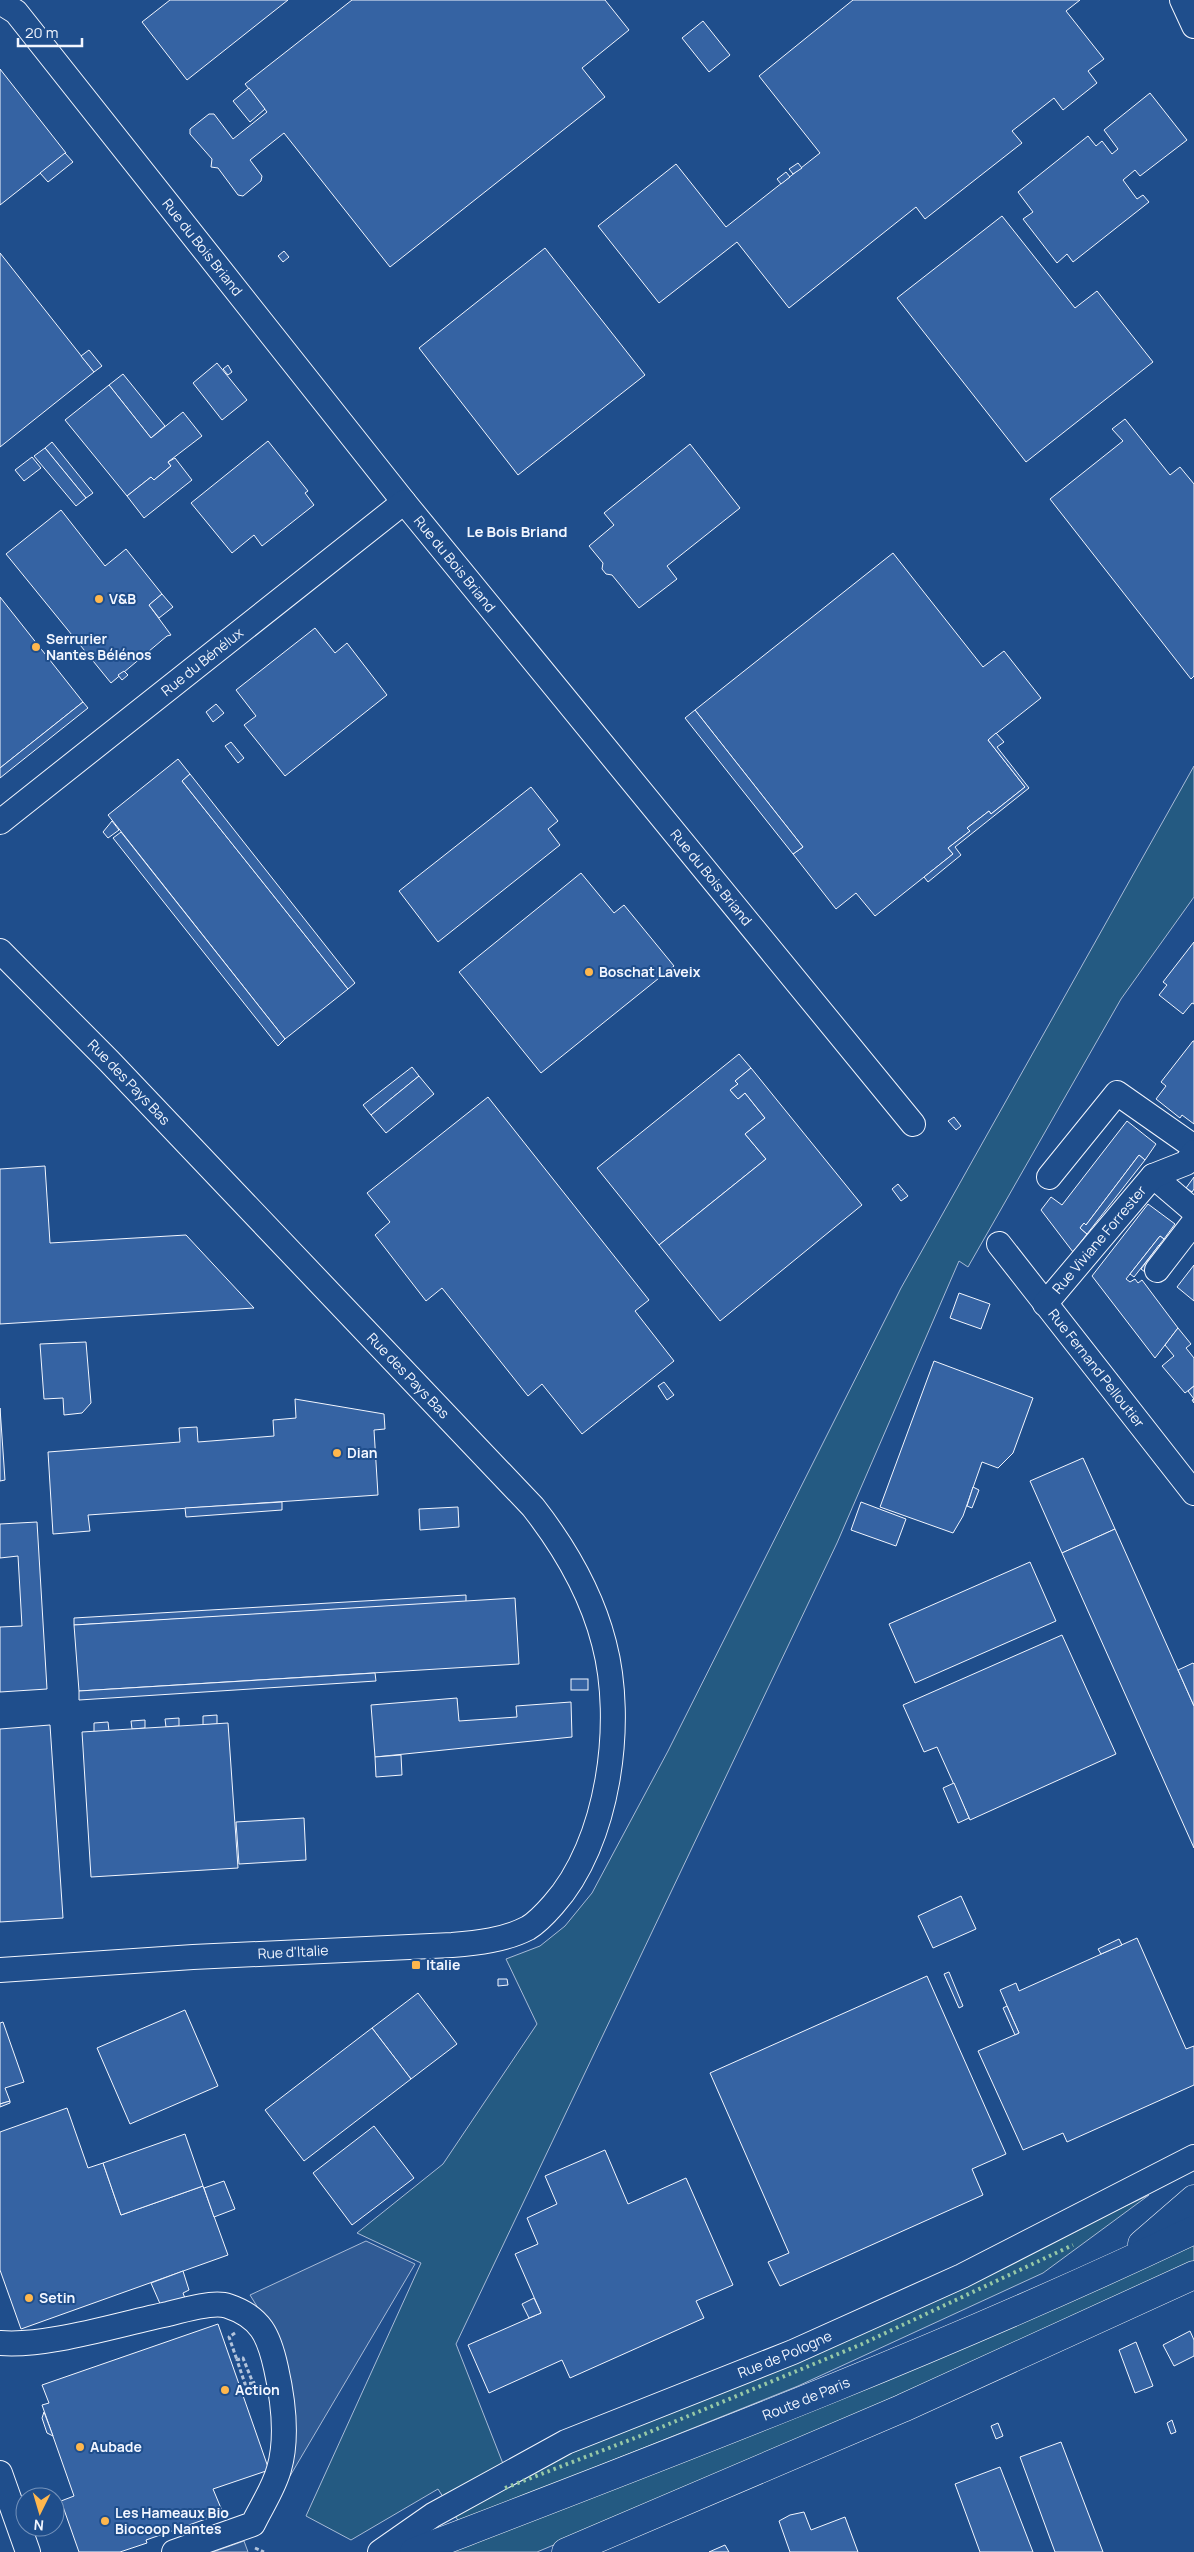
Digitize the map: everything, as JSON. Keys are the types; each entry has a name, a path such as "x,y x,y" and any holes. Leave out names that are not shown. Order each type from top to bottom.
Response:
{"main road":[{"path":"1113,2269 1194,2199"},
{"name":"Route de Paris","path":"414,2552 692,2445 944,2342 1113,2269 1194,2230"},
{"path":"566,2552 903,2408 1131,2306 1194,2275"},
{"path":"1131,2306 1194,2289"}],"street":[{"path":"1182,0 1194,26"},
{"name":"Rue du Bois Briand","path":"0,2 16,12 404,502 913,1124"},
{"name":"Rue du Bénélux","path":"0,822 404,502"},
{"name":"Rue des Pays Bas","path":"0,951 109,1061 533,1507 562,1544 583,1585 604,1642 612,1686 613,1723 610,1760 598,1813 589,1845 568,1888"},
{"path":"1049,1177 1117,1092 1194,1147"},
{"name":"Rue Viviane Forrester","path":"1045,1304 1153,1176 1186,1163 1194,1152"},
{"name":"Rue Viviane Forrester","path":"1153,1176 1194,1211"},
{"path":"1157,1270 1194,1222"},
{"name":"Rue Fernand Pelloutier","path":"999,1244 1194,1493"},
{"name":"Rue d'Italie","path":"0,1970 484,1942 530,1927 568,1888"},
{"name":"Rue de Pologne","path":"380,2552 433,2516 566,2442 793,2352 935,2288 1194,2158"},
{"path":"0,2343 16,2344 53,2339 196,2308 226,2305 251,2316 270,2342 278,2376 284,2431 279,2470 253,2524 174,2552"},
{"path":"0,2473 28,2552"}],"path":[{"path":"253,2383 243,2358 237,2360 245,2384 253,2383 278,2376"}],"shaded area":[{"path":"1194,766 1194,897 1121,999 968,1267 959,1261 837,1543 456,2344 509,2479 810,2353 1149,2195 1043,2273 798,2386 459,2522 438,2489 351,2540 306,2516 421,2263 357,2233 443,2164 537,2024 506,1959 540,1946 565,1926 592,1893 668,1751 901,1288"},
{"path":"1194,2239 1194,2262 687,2489 537,2552 449,2552"},
{"path":"366,2241 415,2264 290,2476 294,2448 284,2350 250,2295"},
{"path":"244,2541 248,2552 213,2552"}],"building":[{"path":"170,0 288,0 187,80 142,22"},
{"path":"352,0 605,0 629,30 582,68 605,97 390,267 284,133 250,160 262,176 261,181 243,196 238,195 218,168 211,167 212,159 190,134 190,129 209,114 214,114 233,139 267,112 245,84"},
{"path":"853,0 1080,0 1066,11 1104,59 1088,71 1097,83 1063,110 1054,98 1012,131 1022,143 925,219 916,207 789,308 737,242 659,303 598,226 676,164 726,227 820,153 759,76"},
{"path":"703,21 730,55 709,72 682,38"},
{"path":"0,69 66,153 0,205"},
{"path":"249,88 265,109 250,122 233,101"},
{"path":"1150,93 1187,140 1140,176 1135,170 1123,180 1137,199 1143,195 1149,202 1073,262 1067,254 1057,263 1023,219 1033,212 1018,192 1088,136 1096,146 1102,141 1112,154 1118,149 1104,130"},
{"path":"65,153 73,162 48,182 40,173"},
{"path":"798,163 802,168 793,174 789,169"},
{"path":"786,172 790,177 781,184 777,179"},
{"path":"1002,216 1075,308 1097,291 1153,362 1026,462 897,298"},
{"path":"545,248 645,375 518,475 419,348"},
{"path":"284,251 289,257 283,262 278,256"},
{"path":"0,253 94,372 0,447"},
{"path":"89,350 102,366 94,372 81,356"},
{"path":"217,363 247,400 222,420 193,383"},
{"path":"228,365 232,372 228,375 223,369"},
{"path":"123,374 165,426 151,438 109,385"},
{"path":"109,385 151,438 183,412 202,436 168,462 171,466 154,480 151,477 127,496 65,420"},
{"path":"1125,419 1170,475 1180,467 1194,484 1194,676 1191,679 1050,499 1123,441 1112,429"},
{"path":"268,441 308,491 305,493 314,505 262,546 254,535 232,553 191,503"},
{"path":"52,442 93,493 86,498 45,448"},
{"path":"690,444 740,508 667,566 677,579 639,608 612,575 606,574 602,569 603,563 589,546 614,525 604,513"},
{"path":"45,448 86,498 76,506 34,456"},
{"path":"32,457 41,468 24,481 15,470"},
{"path":"175,458 192,480 144,518 127,496 151,477 154,480 171,466 168,462"},
{"name":"V&B","path":"61,510 105,566 126,549 162,594 149,605 171,635 167,636 111,683 6,554"},
{"path":"893,553 983,667 1004,651 1041,698 988,740 1025,787 991,814 989,811 967,828 970,831 948,848 953,854 875,916 856,893 836,909 793,854 803,847 695,710"},
{"path":"162,594 173,607 159,618 149,605"},
{"path":"0,597 83,702 0,768"},
{"path":"315,628 335,653 347,643 387,695 285,776 244,725 256,716 236,690"},
{"path":"124,671 128,675 122,680 118,675"},
{"path":"83,702 88,708 0,778 0,768"},
{"path":"216,704 224,713 213,722 206,712"},
{"path":"695,710 803,847 793,854 685,718"},
{"path":"996,733 1004,742 997,747 1029,788 955,847 961,855 928,882 924,877 953,854 948,848 970,831 967,828 989,811 991,814 1025,787 988,740"},
{"path":"231,742 244,758 238,763 225,746"},
{"path":"178,759 190,774 182,781 348,989 285,1039 108,815"},
{"path":"190,774 355,983 348,989 182,781"},
{"path":"531,787 558,821 548,829 560,845 438,942 399,891"},
{"path":"112,821 119,830 108,838 103,832"},
{"path":"121,832 285,1039 278,1046 113,838"},
{"path":"581,873 614,913 624,905 674,966 541,1073 459,972"},
{"path":"1194,942 1194,1004 1192,1003 1183,1014 1159,995 1167,985 1163,982"},
{"path":"1193,1041 1194,1124 1182,1115 1180,1118 1156,1099 1166,1086 1161,1082"},
{"path":"739,1054 751,1068 735,1081 738,1084 730,1090 738,1099 745,1093 765,1118 745,1134 766,1159 659,1245 597,1168"},
{"path":"412,1067 419,1076 371,1115 363,1105"},
{"path":"751,1068 862,1205 720,1321 659,1245 766,1159 745,1134 765,1118 745,1093 738,1099 730,1090 738,1084 735,1081"},
{"path":"419,1076 434,1094 386,1133 371,1115"},
{"path":"488,1097 649,1300 635,1311 674,1361 582,1434 542,1384 528,1396 442,1288 426,1301 375,1235 390,1222 367,1193"},
{"path":"954,1117 961,1126 956,1130 948,1121"},
{"path":"1127,1121 1156,1144 1145,1160 1139,1155 1086,1225 1084,1223 1080,1228 1087,1234 1073,1252 1041,1210 1051,1197 1062,1205"},
{"path":"1139,1155 1145,1160 1087,1234 1080,1228 1084,1223 1086,1225"},
{"path":"45,1166 50,1243 186,1235 254,1308 0,1324 0,1169"},
{"path":"1194,1177 1194,1189 1192,1192 1186,1188"},
{"path":"898,1184 908,1196 901,1201 892,1189"},
{"path":"1148,1204 1175,1224 1164,1239 1160,1236 1126,1279 1130,1282 1135,1279 1138,1283 1142,1280 1178,1328 1155,1358 1092,1276"},
{"path":"1160,1236 1164,1239 1134,1277 1130,1274"},
{"path":"1159,1245 1163,1249 1145,1272 1141,1269"},
{"path":"1194,1265 1194,1301 1177,1287"},
{"path":"959,1293 990,1304 981,1329 950,1318"},
{"path":"1178,1328 1191,1344 1186,1348 1194,1358 1194,1386 1185,1393 1162,1366 1174,1356 1165,1345"},
{"path":"86,1342 91,1403 82,1413 64,1415 63,1398 44,1399 40,1344"},
{"path":"934,1361 1033,1398 1013,1453 998,1468 982,1462 963,1516 953,1533 880,1507"},
{"path":"664,1382 674,1395 667,1400 658,1386"},
{"path":"1194,1386 1194,1399 1188,1391"},
{"path":"295,1399 384,1414 385,1429 374,1430 378,1495 88,1515 90,1531 53,1534 48,1452 180,1442 179,1428 197,1427 198,1442 274,1436 273,1420 296,1418"},
{"path":"0,1408 5,1480 0,1481"},
{"path":"1083,1458 1115,1529 1062,1553 1030,1481"},
{"path":"973,1487 979,1490 972,1508 967,1506"},
{"path":"282,1502 282,1510 186,1517 185,1508"},
{"path":"861,1502 906,1519 896,1546 851,1530"},
{"path":"458,1507 459,1527 420,1530 419,1509"},
{"path":"37,1522 47,1689 0,1692 0,1627 22,1626 18,1556 0,1558 0,1524"},
{"path":"1115,1529 1194,1706 1194,1848 1062,1553"},
{"path":"1030,1562 1056,1621 915,1683 889,1624"},
{"path":"466,1595 466,1602 74,1625 74,1618"},
{"path":"515,1598 519,1664 79,1691 74,1625"},
{"path":"1062,1635 1116,1754 970,1820 937,1747 924,1752 903,1705"},
{"path":"1194,1664 1194,1706 1178,1670"},
{"path":"375,1673 376,1681 79,1700 79,1691"},
{"path":"571,1679 588,1679 588,1690 571,1690"},
{"path":"457,1698 459,1721 517,1717 516,1706 571,1702 572,1737 375,1757 371,1705"},
{"path":"217,1715 217,1724 203,1725 203,1716"},
{"path":"179,1718 179,1726 166,1727 165,1719"},
{"path":"145,1720 145,1728 132,1729 131,1721"},
{"path":"108,1722 109,1731 94,1732 94,1723"},
{"path":"228,1723 238,1868 91,1877 82,1732"},
{"path":"50,1725 63,1918 0,1922 0,1729"},
{"path":"401,1755 402,1775 376,1777 375,1757"},
{"path":"954,1783 969,1818 958,1823 943,1788"},
{"path":"304,1818 306,1860 239,1864 236,1822"},
{"path":"961,1896 976,1929 933,1948 918,1916"},
{"path":"1137,1938 1186,2049 1194,2046 1194,2085 1067,2142 1063,2133 1023,2150 978,2051 1019,2033 1000,1990 1016,1983 1019,1991"},
{"path":"1119,1939 1122,1945 1101,1954 1098,1949"},
{"path":"949,1972 963,2006 959,2008 944,1974"},
{"path":"927,1976 1006,2154 972,2169 983,2195 780,2286 768,2262 789,2253 710,2073"},
{"path":"498,1979 507,1979 508,1985 498,1986"},
{"path":"418,1993 457,2044 411,2079 372,2028"},
{"path":"1007,2006 1019,2033 1015,2035 1003,2008"},
{"path":"185,2010 218,2086 130,2124 97,2048"},
{"path":"3,2022 24,2082 5,2088 10,2101 0,2104 0,2023"},
{"path":"372,2028 411,2079 304,2161 265,2110"},
{"path":"10,2101 10,2103 0,2107 0,2104"},
{"path":"67,2108 88,2168 103,2163 121,2215 203,2186 228,2255 21,2329 0,2270 0,2132"},
{"path":"374,2126 414,2178 352,2225 313,2173"},
{"path":"185,2134 203,2186 121,2215 103,2163"},
{"path":"605,2150 628,2204 686,2178 733,2285 696,2301 704,2318 570,2378 562,2360 489,2393 468,2345 541,2313 515,2254 538,2244 527,2218 557,2204 545,2176"},
{"path":"224,2181 235,2209 214,2217 204,2188"},
{"path":"183,2271 189,2290 183,2293 186,2301 161,2306 151,2283"},
{"path":"534,2298 541,2313 529,2318 522,2304"},
{"path":"218,2324 269,2470 213,2489 223,2513 146,2540 147,2543 120,2552 79,2552 65,2512 65,2499 74,2496 42,2405 49,2403 42,2385"},
{"path":"1190,2331 1194,2340 1194,2356 1174,2366 1163,2345"},
{"path":"1136,2342 1153,2386 1135,2393 1119,2350"},
{"path":"44,2412 53,2436 47,2433 42,2418"},
{"path":"1172,2420 1176,2432 1171,2434 1167,2423"},
{"path":"998,2423 1003,2436 996,2439 991,2426"},
{"path":"1061,2442 1103,2552 1055,2552 1020,2457"},
{"path":"1000,2467 1033,2552 980,2552 955,2484"},
{"path":"804,2512 811,2530 845,2517 858,2552 790,2552 779,2521 790,2515"},
{"path":"725,2545 729,2552 709,2552"}],"hedge":[{"path":"505,2488 640,2436 862,2344 1073,2245"}],"place":[{"name":"V&B","path":"99,599"},
{"name":"Serrurier Nantes Bélénos","path":"36,647"},
{"name":"Boschat Laveix","path":"589,972"},
{"name":"Dian","path":"337,1453"},
{"name":"Italie","path":"416,1965"},
{"name":"Setin","path":"29,2298"},
{"name":"Action","path":"225,2390"},
{"name":"Aubade","path":"80,2447"},
{"name":"Les Hameaux Bio Biocoop Nantes","path":"105,2521"}],"district":[{"name":"Le Bois Briand","path":"517,532"}]}
